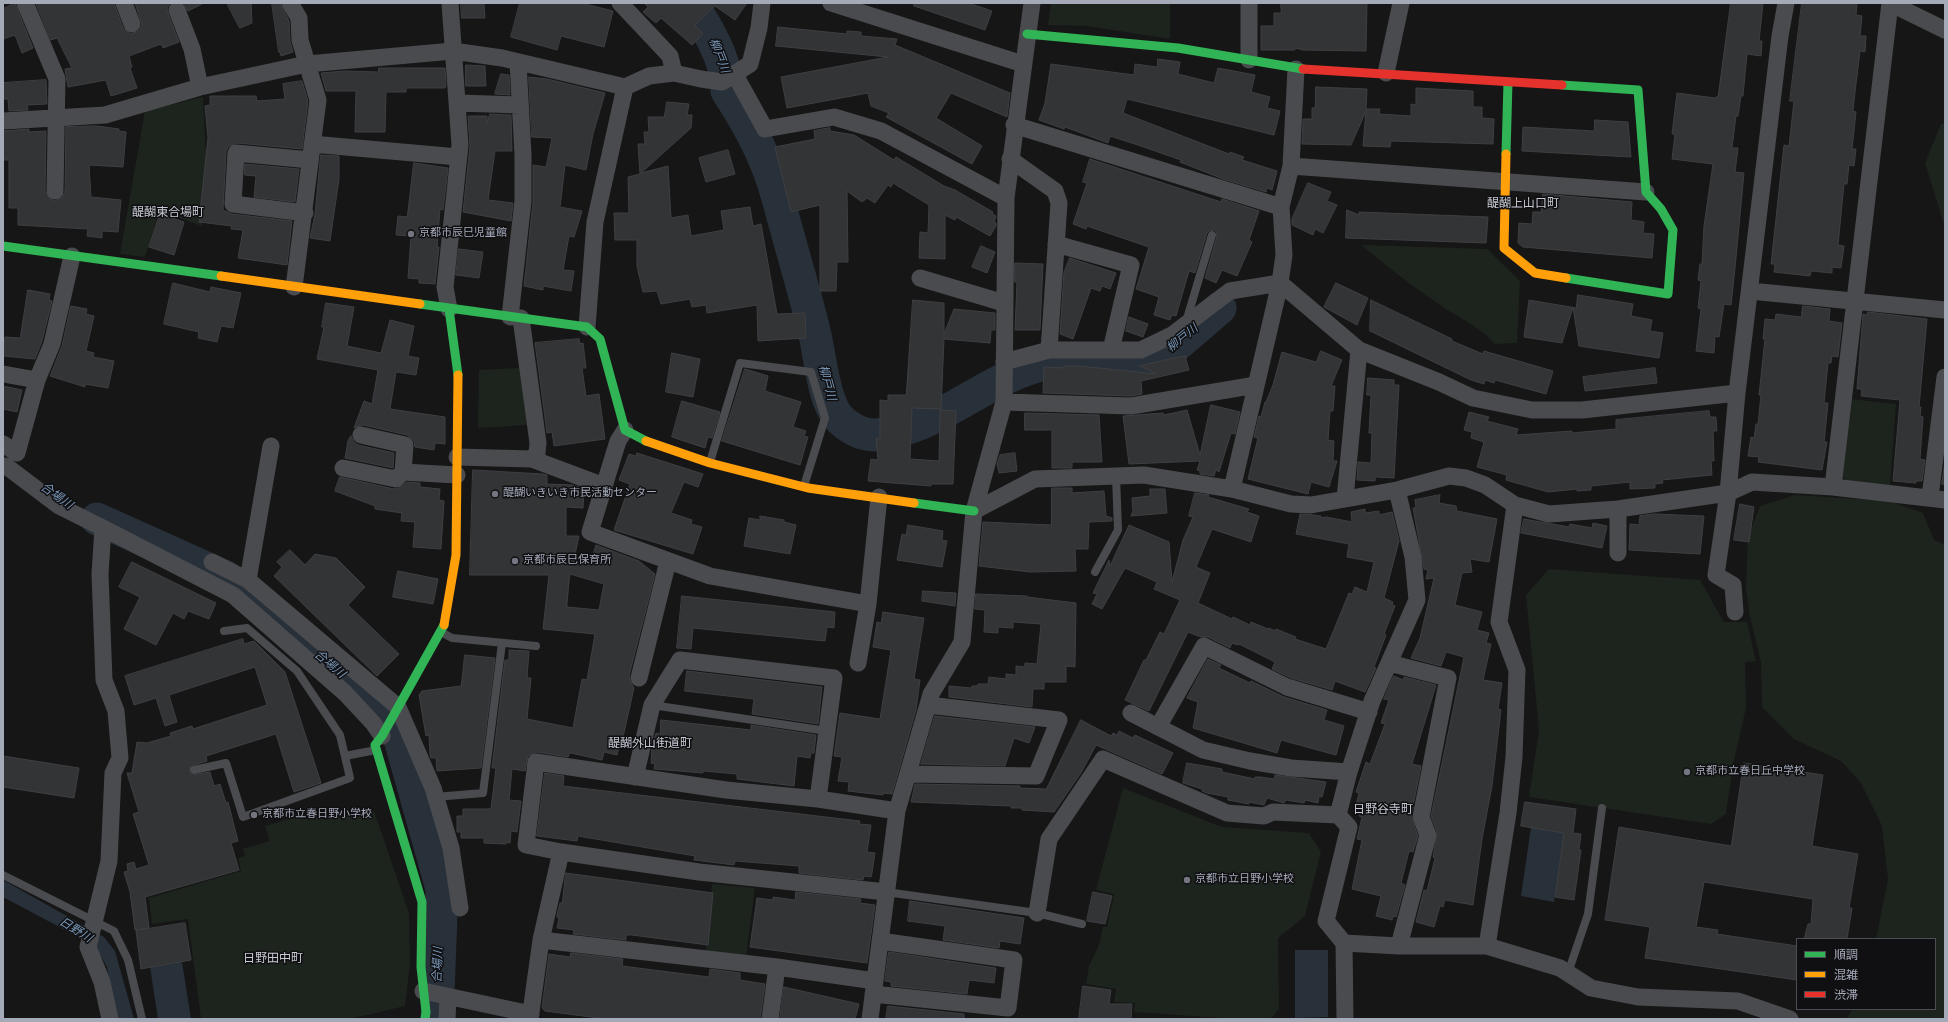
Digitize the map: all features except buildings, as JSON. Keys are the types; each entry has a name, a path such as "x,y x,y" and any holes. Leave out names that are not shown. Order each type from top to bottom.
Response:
{"street":[{"path":"25,3 56,79 55,191"},
{"path":"124,3 132,24"},
{"path":"290,3 299,18 300,40 318,100 305,213 294,287"},
{"path":"381,738 445,623 456,555 458,371 445,287 460,145 450,3"},
{"path":"620,3 670,56 674,73"},
{"path":"3,121 105,115 200,87 307,64 453,51 502,58 625,87 649,76 674,73 722,82 750,64 759,28 762,3"},
{"path":"831,3 1023,64"},
{"path":"870,1019 897,811 931,694 962,642 974,511 1004,402 1006,198 1014,125 1032,3"},
{"path":"1249,3 1249,60"},
{"path":"1386,73 1401,3"},
{"path":"1736,612 1733,585 1716,575 1728,493 1737,392 1780,36 1786,3"},
{"path":"1834,487 1854,302 1890,3 1945,30"},
{"path":"177,10 192,49 200,87"},
{"path":"1027,34 1178,48 1296,69 1386,73 1638,90 1646,192 1661,209 1673,230 1668,294 1535,273 1504,248 1508,82"},
{"path":"518,62 523,155 523,201 516,318 538,443 537,453 532,459"},
{"path":"1232,489 1280,283 1284,254 1281,207 1292,166 1296,69"},
{"path":"735,75 765,129 834,117 881,131 1006,198"},
{"path":"587,327 595,222 625,87"},
{"path":"458,103 520,105"},
{"path":"1014,125 1281,207"},
{"path":"305,213 233,204 236,153 311,152 458,158"},
{"path":"1010,159 1055,191 1059,203 1049,350"},
{"path":"1292,166 1646,192"},
{"path":"1056,244 1131,265 1111,350"},
{"path":"3,246 587,327 600,339 625,430 640,439 710,463 804,487 974,511 1035,479 1144,475 1232,489 1292,504 1311,505 1397,490 1449,476 1466,478 1485,485 1515,505 1549,514 1618,509 1728,493 1752,482 1834,487 1937,499 1945,377"},
{"path":"72,256 52,344 8,459 60,506 233,594 345,693 373,724 381,738 422,902 421,967 437,994 447,1019"},
{"path":"920,278 1004,303"},
{"path":"1004,362 1049,350 1141,350 1172,335 1230,291 1280,283 1360,350 1439,382 1473,398 1532,410 1582,410 1737,392"},
{"path":"1750,291 1945,310"},
{"path":"1345,499 1360,350"},
{"path":"3,374 37,380"},
{"path":"1004,402 1131,406 1256,385"},
{"path":"625,430 618,441 590,532 710,576 868,604"},
{"path":"343,468 396,479 403,472 406,445 360,435"},
{"path":"233,594 245,579 271,446"},
{"path":"457,457 532,459 604,486"},
{"path":"403,472 457,474"},
{"path":"1338,815 1349,772 1369,712 1417,600 1413,557 1397,490"},
{"path":"858,664 868,604 879,497"},
{"path":"1487,946 1508,813 1514,757 1517,670 1499,622 1515,505"},
{"path":"1618,509 1618,553"},
{"path":"103,528 100,574 104,680 116,711 120,758 113,773 109,861 93,921 88,947 102,982 110,1019"},
{"path":"639,678 668,561"},
{"path":"212,562 245,579 396,711 435,797 451,848 460,908"},
{"path":"1158,727 1204,646 1287,687 1369,712"},
{"path":"635,777 652,705 680,660 834,678 818,799"},
{"path":"1390,664 1448,678 1421,817 1428,835 1399,946"},
{"path":"908,774 1036,776 1059,720 928,705"},
{"path":"1131,713 1203,750 1291,768 1349,772"},
{"path":"1037,913 1049,839 1103,759 1227,813 1264,816 1273,812 1338,815 1349,827 1326,921 1344,944 1345,1019"},
{"path":"886,892 699,872 561,852 526,845 536,762 726,790 818,799 897,811"},
{"path":"437,994 530,1016 541,940 561,852"},
{"path":"541,940 777,967 874,988 1008,1008 1014,960 880,941"},
{"path":"1344,944 1399,946 1487,946 1560,968 1591,988 1638,997 1738,1001 1790,1019"},
{"path":"770,1019 777,967"},
{"path":"425,1019 426,1012 437,994"}],"lane":[{"path":"1184,325 1212,235"},
{"path":"710,463 740,363 811,372 825,418 804,487"},
{"path":"1095,572 1118,530 1116,476"},
{"path":"194,770 226,763 243,818 350,778 340,735 296,671 247,628 224,631"},
{"path":"440,631 452,638 536,646"},
{"path":"435,797 483,793 502,643"},
{"path":"652,705 827,731"},
{"path":"345,756 381,738"},
{"path":"1568,973 1588,914 1602,808"},
{"path":"3,876 114,930 128,960 142,1019"},
{"path":"886,892 1037,913 1082,924"}],"shaded area":[{"path":"1051,3 1170,3 1170,39 1087,26 1048,25"},
{"path":"203,97 206,157 202,226 159,211 145,257 120,254 145,111"},
{"path":"1945,123 1945,227 1925,163 1941,124"},
{"path":"1361,245 1487,249 1520,281 1517,343 1495,344 1476,328 1420,291"},
{"path":"520,368 527,425 478,428 479,370"},
{"path":"1850,399 1896,404 1890,486 1849,483 1842,476"},
{"path":"1795,495 1889,501 1923,513 1934,540 1945,545 1945,1019 1847,1019 1852,1010 1936,1010 1936,938 1876,938 1888,879 1882,826 1861,783 1841,761 1794,739 1762,707 1761,662 1750,617 1746,588 1748,537 1760,506"},
{"path":"1549,569 1700,580 1724,622 1747,622 1756,661 1745,662 1746,708 1733,765 1726,814 1711,824 1529,797 1539,730 1526,595"},
{"name":"京都市立日野小学校","path":"1123,788 1222,827 1309,833 1321,852 1305,916 1278,938 1279,1009 1271,1019 1235,1019 1134,1012 1135,1003 1114,1002 1116,989 1086,984 1089,966 1099,945 1103,927 1107,927 1114,894 1096,890"},
{"path":"321,810 324,817 353,810 356,817 374,811 409,913 410,964 405,1006 350,1019 201,1019 188,919 152,924 149,898 241,871 238,858 245,856 243,849 270,841 265,826"},
{"path":"712,884 755,888 746,956 706,951"}],"water":[{"path":"1531,827 1564,833 1554,902 1521,896"},
{"name":"日野川","path":"3,880 104,937 115,951 134,1019 115,1019 107,967 98,951 84,940 3,897"},
{"path":"1295,950 1328,950 1328,1017 1295,1018"},
{"path":"182,962 191,1019 158,1019 150,967"}],"waterway":[{"name":"柳戸川","path":"689,3 696,11 715,45 724,69 727,81 727,91 753,135 770,172 809,310 827,394 837,416 852,429 871,435 900,431 943,413 1005,378 1027,369 1049,363 1156,359 1170,351 1220,308"},
{"name":"合場川","path":"97,519 226,577 373,702 400,739 442,889 437,1019"}],"traffic: fast":[{"path":"1027,34 1178,48 1303,69"},
{"path":"1506,154 1508,82"},
{"path":"1562,85 1638,90 1646,192 1661,209 1673,230 1668,294 1566,278"},
{"path":"3,246 221,276"},
{"path":"420,304 587,327 600,339 625,430 646,441"},
{"path":"449,309 458,375"},
{"path":"914,503 974,511"},
{"path":"425,1019 426,1012 421,967 422,902 375,745 382,736 444,625"}],"traffic: slow":[{"path":"1506,154 1504,248 1535,273 1566,278"},
{"path":"221,276 420,304"},
{"path":"444,625 456,555 458,375"},
{"path":"646,441 710,463 808,488 914,503"}],"traffic: jam":[{"path":"1303,69 1562,85"}],"place":[{"name":"京都市辰巳児童館","path":"411,234"},
{"name":"醍醐いきいき市民活動センター","path":"495,494"},
{"name":"京都市辰巳保育所","path":"515,561"},
{"name":"京都市立春日丘中学校","path":"1687,772"},
{"name":"京都市立春日野小学校","path":"254,815"},
{"name":"京都市立日野小学校","path":"1187,880"}],"district":[{"name":"醍醐上山口町","path":"1523,205"},
{"name":"醍醐東合場町","path":"168,214"},
{"name":"醍醐外山街道町","path":"650,745"},
{"name":"日野谷寺町","path":"1383,811"},
{"name":"日野田中町","path":"273,960"}]}
